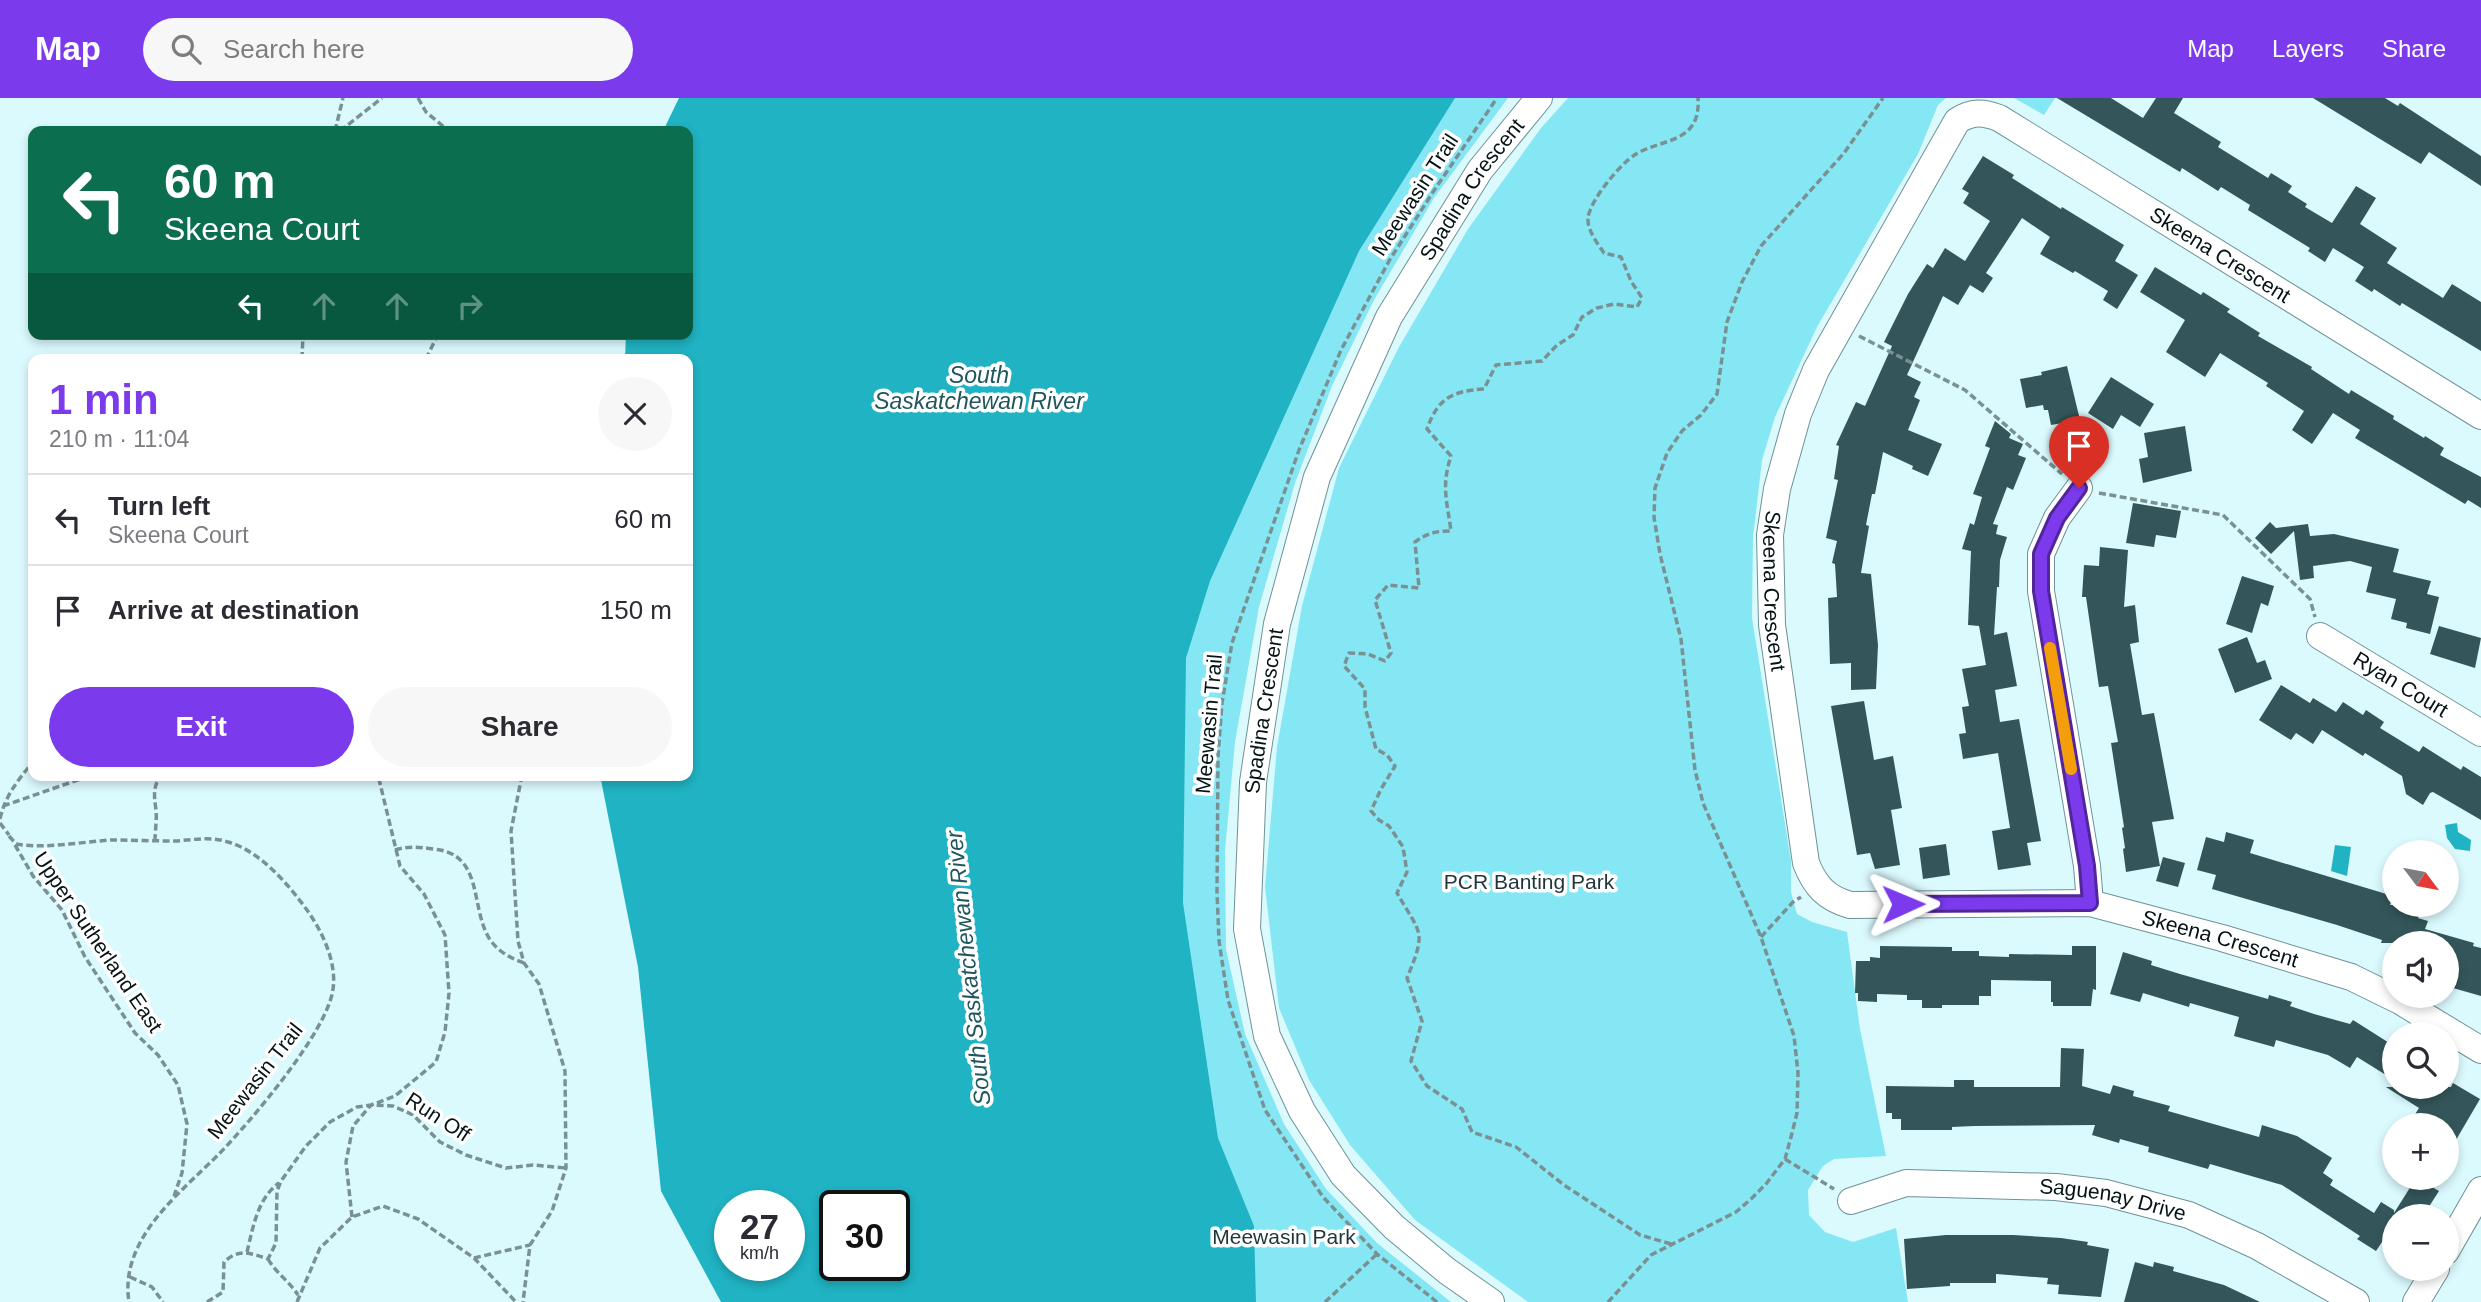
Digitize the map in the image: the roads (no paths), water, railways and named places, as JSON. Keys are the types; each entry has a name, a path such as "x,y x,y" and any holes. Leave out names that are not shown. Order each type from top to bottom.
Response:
{"street":[{"name":"Spadina Crescent","path":"1491,1302 1447,1271 1394,1227 1343,1175 1302,1111 1267,1036 1247,929 1247,916 1253,782 1277,624 1317,477 1389,317 1480,170 1539,98"},
{"name":"Skeena Crescent","path":"2481,416 1999,118 1979,112 1966,115 1957,121 1816,370 1798,414 1777,489 1770,535 1772,625 1806,863 1826,896 1850,905 2090,903 2351,977 2400,1001 2481,1050"},
{"path":"2079,488 2057,518 2041,554 2041,591 2087,866 2090,903"},
{"name":"Ryan Court","path":"2320,636 2481,733"},
{"name":"Saguenay Drive","path":"1851,1201 1906,1183 2056,1187 2106,1193 2189,1215 2257,1246 2356,1302"},
{"path":"2459,1228 2481,1190"},
{"path":"2416,1302 2429,1281"}],"water":[{"name":"South Saskatchewan River","path":"679,98 1455,98 1359,251 1210,581 1186,658 1183,903 1218,1138 1254,1226 1256,1302 721,1302 661,1191 638,967 601,781 693,781 693,354 625,354 626,340 693,340 693,126 665,126"},
{"path":"2457,823 2458,832 2471,840 2470,851 2459,850 2459,840 2448,840 2445,825"},
{"path":"2335,845 2351,847 2347,876 2331,871"}],"park label":[{"name":"PCR Banting Park","path":"1529,882"},
{"name":"Meewasin Park","path":"1284,1237"}]}
